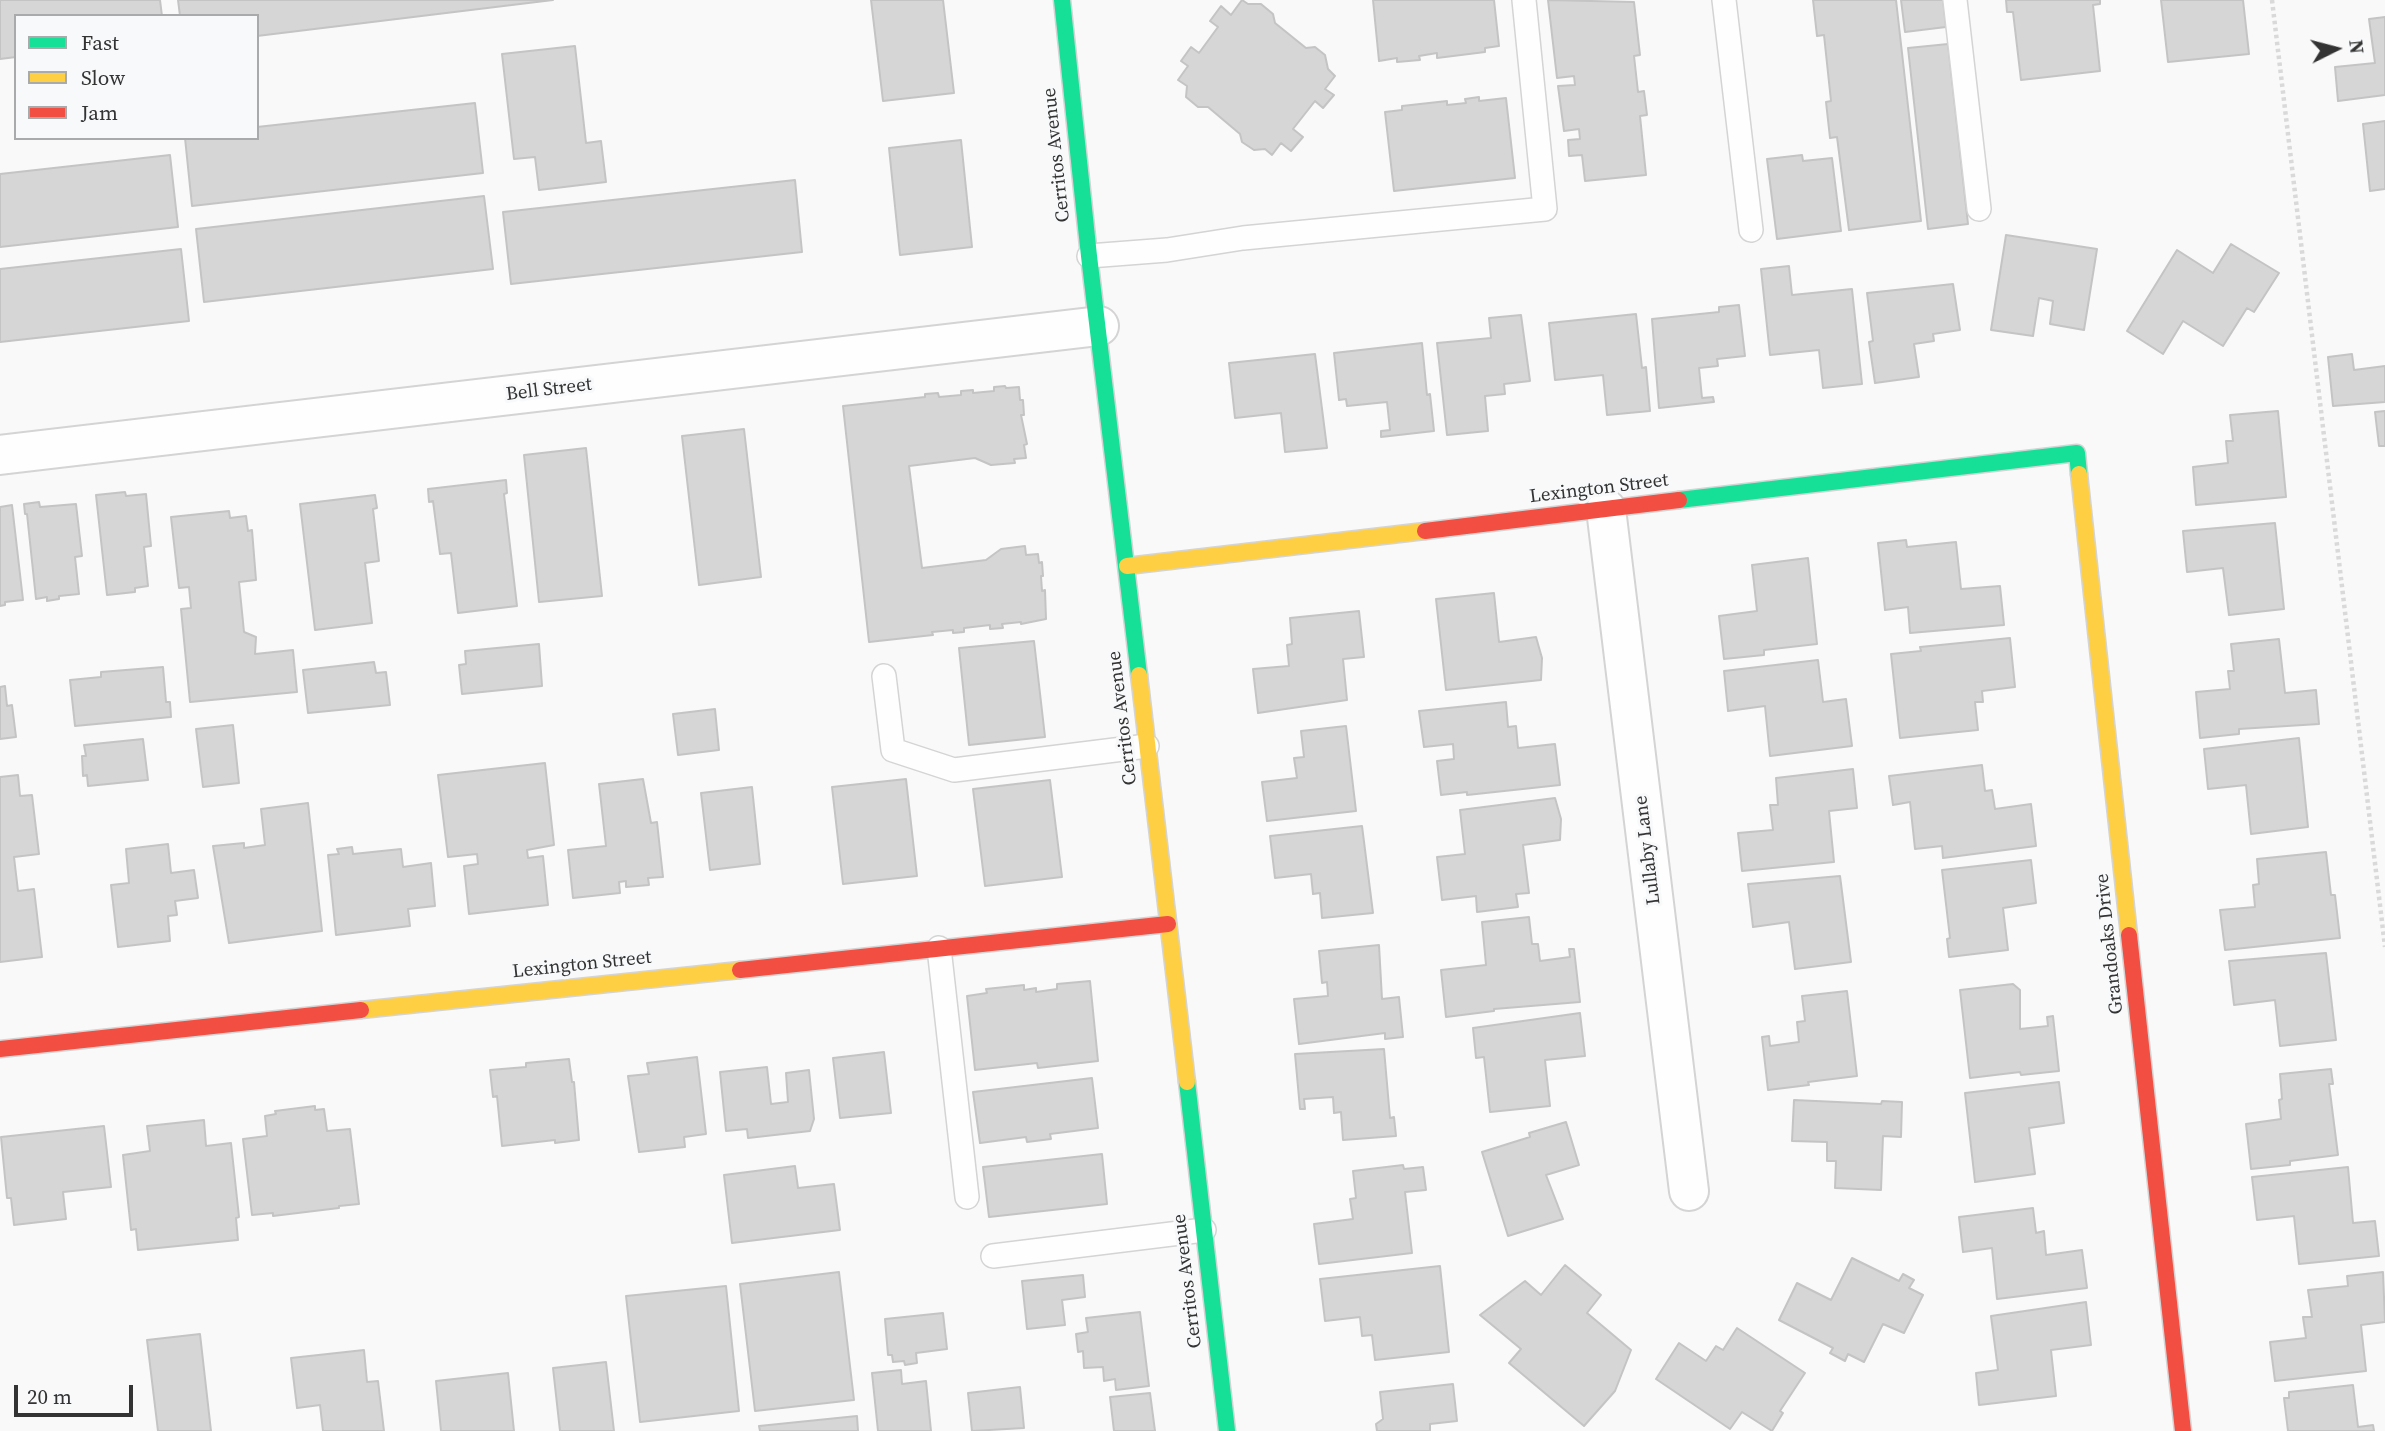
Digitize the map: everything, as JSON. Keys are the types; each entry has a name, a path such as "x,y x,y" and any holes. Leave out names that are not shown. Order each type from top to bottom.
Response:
{"street":[{"name":"Cerritos Avenue","path":"1062,0 1089,256 1227,1431"},
{"name":"Bell Street","path":"0,455 1099,326"},
{"name":"Lexington Street","path":"1127,566 2077,453"},
{"name":"Grandoaks Drive","path":"2077,453 2183,1431"},
{"name":"Lullaby Lane","path":"1606,509 1689,1191"},
{"name":"Lexington Street","path":"0,1049 1168,924"}],"lane":[{"path":"1089,256 1167,250 1243,238 1545,209 1524,0"},
{"path":"1724,0 1751,229"},
{"path":"1955,0 1979,209"},
{"path":"884,676 893,750 954,769 1147,746"},
{"path":"939,948 967,1198"},
{"path":"993,1256 1204,1230"}],"path":[{"path":"2272,0 2385,947"}],"building":[{"path":"0,0 160,0 162,14 14,14 14,57 0,59"},
{"path":"178,0 553,0 259,36 259,14 180,14"},
{"path":"871,0 943,0 954,93 883,101"},
{"path":"1242,0 1248,4 1261,4 1273,14 1275,23 1306,48 1315,47 1325,55 1328,69 1335,76 1325,89 1334,95 1323,108 1315,101 1293,129 1303,137 1291,151 1281,143 1272,155 1265,149 1254,150 1242,142 1240,134 1208,107 1198,107 1186,97 1187,86 1178,80 1188,66 1181,61 1191,47 1199,53 1218,27 1210,21 1221,6 1231,15"},
{"path":"1373,0 1494,0 1499,46 1485,48 1485,52 1437,58 1437,53 1419,56 1420,60 1397,62 1397,58 1379,61"},
{"path":"1548,0 1634,2 1640,55 1634,56 1638,92 1644,91 1647,115 1640,116 1646,175 1585,181 1582,155 1569,156 1568,140 1580,139 1579,129 1564,131 1558,86 1575,85 1574,76 1557,78"},
{"path":"1813,0 1896,0 1921,221 1849,230 1837,137 1830,138 1826,102 1831,101 1824,35 1817,36"},
{"path":"1901,0 1943,0 1946,27 1905,32"},
{"path":"2006,0 2100,0 2100,4 2093,5 2100,71 2021,80 2013,12 2007,12"},
{"path":"2161,0 2243,0 2249,54 2168,62"},
{"path":"2385,17 2385,95 2338,101 2335,67 2375,63 2369,19"},
{"path":"1948,44 1968,224 1928,229 1908,48"},
{"path":"575,46 586,143 601,141 606,182 539,190 535,157 514,159 502,54"},
{"path":"1479,97 1479,101 1506,98 1515,178 1394,191 1385,112 1402,110 1402,106 1447,101 1447,105 1466,103 1465,99"},
{"path":"475,103 483,173 192,206 185,140 259,140 259,127"},
{"path":"2385,121 2385,189 2370,191 2363,124"},
{"path":"961,140 972,247 900,255 889,148"},
{"path":"170,155 178,227 0,247 0,174"},
{"path":"1802,155 1803,161 1832,158 1841,231 1777,239 1767,159"},
{"path":"795,180 802,252 511,284 503,212"},
{"path":"484,196 493,269 204,302 196,229"},
{"path":"2006,235 2097,249 2084,330 2050,324 2053,301 2039,298 2033,336 1991,330"},
{"path":"2231,244 2279,273 2254,312 2247,308 2223,346 2183,321 2163,354 2127,331 2177,250 2213,273"},
{"path":"181,249 189,321 0,342 0,269"},
{"path":"1789,266 1792,295 1852,289 1862,384 1823,388 1819,350 1770,355 1761,269"},
{"path":"1953,284 1960,330 1933,334 1934,341 1914,344 1919,377 1875,383 1869,342 1873,341 1867,293"},
{"path":"1739,305 1745,356 1717,359 1718,366 1699,368 1702,398 1713,397 1714,402 1659,408 1652,319 1719,312 1719,307"},
{"path":"1636,314 1642,368 1646,367 1650,411 1607,415 1603,375 1555,380 1549,323"},
{"path":"1521,315 1530,381 1504,384 1505,394 1485,396 1488,431 1447,435 1437,343 1491,338 1489,318"},
{"path":"1422,343 1434,431 1381,437 1381,431 1390,430 1387,402 1347,406 1346,399 1339,400 1334,353"},
{"path":"1315,354 1327,448 1285,452 1281,413 1235,418 1229,363"},
{"path":"2352,354 2354,370 2385,366 2385,402 2333,406 2328,357"},
{"path":"994,387 1019,387 1020,400 1023,400 1024,415 1021,415 1027,444 1024,445 1026,458 1014,459 1015,463 991,465 975,458 909,466 922,568 986,560 1001,549 1025,546 1026,555 1038,554 1039,563 1042,562 1046,619 1021,624 1002,624 1003,628 990,629 990,625 964,628 964,632 932,632 933,635 869,642 843,406 925,397 925,394 938,393 939,397 961,395 961,391 994,391"},
{"path":"2278,411 2286,497 2196,505 2193,467 2228,463 2226,441 2233,441 2230,415"},
{"path":"2385,411 2385,446 2379,446 2375,412"},
{"path":"744,429 761,577 699,585 682,436"},
{"path":"586,448 602,596 539,602 524,455"},
{"path":"506,480 507,493 504,494 517,606 458,613 451,553 440,554 433,501 429,502 428,489"},
{"path":"125,492 126,496 146,494 151,546 144,547 148,586 135,588 135,592 107,595 96,495"},
{"path":"375,495 377,508 373,509 379,561 365,563 372,623 315,630 300,504"},
{"path":"39,502 40,507 76,504 82,556 75,557 79,594 59,596 59,599 47,601 47,597 36,599 24,504"},
{"path":"12,505 23,600 5,602 5,605 0,606 0,507"},
{"path":"229,511 230,518 246,516 248,531 252,530 256,580 239,582 244,632 256,637 255,654 293,650 297,692 190,702 181,609 191,608 189,587 179,588 171,517"},
{"path":"2275,523 2284,609 2229,615 2223,568 2187,572 2183,531"},
{"path":"1906,540 1907,547 1956,542 1961,589 2000,586 2004,625 1910,633 1908,607 1885,610 1878,543"},
{"path":"1808,558 1817,644 1764,650 1764,655 1724,659 1719,616 1757,611 1752,565"},
{"path":"1494,593 1499,642 1536,637 1542,658 1541,680 1446,690 1436,599"},
{"path":"1359,611 1364,657 1343,659 1347,700 1258,713 1253,669 1289,666 1287,645 1292,644 1290,618"},
{"path":"2010,638 2015,687 1982,691 1983,702 1975,702 1978,730 1900,738 1891,654 1921,651 1920,647"},
{"path":"2279,639 2285,693 2316,690 2319,724 2239,729 2239,734 2200,738 2196,692 2230,689 2228,671 2234,671 2231,644"},
{"path":"1034,641 1045,737 969,745 959,648"},
{"path":"539,644 542,686 462,694 459,665 466,664 465,651"},
{"path":"1818,660 1823,702 1846,699 1852,746 1770,756 1765,706 1728,711 1724,671"},
{"path":"374,662 376,673 386,672 390,705 308,713 303,670"},
{"path":"163,667 166,702 170,702 171,717 75,726 70,680 101,677 101,672"},
{"path":"5,686 7,706 12,705 16,737 0,739 0,687"},
{"path":"1506,702 1508,727 1516,726 1518,748 1555,744 1560,785 1467,795 1467,792 1441,795 1437,761 1454,759 1453,744 1424,747 1419,711"},
{"path":"715,709 719,750 678,755 673,714"},
{"path":"233,725 239,783 203,787 196,729"},
{"path":"1346,726 1356,811 1267,821 1262,782 1297,778 1294,758 1304,757 1301,731"},
{"path":"2299,738 2308,827 2251,834 2246,785 2208,789 2204,749"},
{"path":"143,739 148,780 88,786 87,775 83,776 82,756 86,756 84,745"},
{"path":"545,763 554,845 527,850 528,858 543,856 548,905 469,914 464,866 478,864 477,854 448,857 438,775"},
{"path":"1982,765 1985,791 1992,790 1995,809 2031,804 2036,846 1943,858 1942,846 1915,849 1910,802 1893,805 1889,776"},
{"path":"1853,769 1857,808 1829,811 1834,862 1742,871 1738,833 1773,830 1770,805 1778,805 1776,778"},
{"path":"18,775 20,796 32,795 39,854 14,857 18,891 34,889 42,957 0,962 0,777"},
{"path":"643,779 651,823 657,822 663,877 648,878 649,885 626,887 626,881 619,882 620,893 573,898 568,850 606,846 599,784"},
{"path":"906,779 917,876 843,884 832,787"},
{"path":"1050,780 1062,877 985,886 973,789"},
{"path":"752,787 760,864 710,870 701,793"},
{"path":"1555,798 1561,819 1560,840 1523,845 1529,893 1516,894 1518,907 1477,912 1476,896 1442,900 1437,857 1465,854 1460,810"},
{"path":"308,803 322,931 229,943 213,846 244,843 244,848 265,845 261,809"},
{"path":"1362,826 1373,913 1322,918 1320,893 1313,894 1311,874 1275,878 1270,836"},
{"path":"168,844 171,873 194,870 198,898 175,901 177,915 168,916 170,941 118,947 111,885 129,883 126,849"},
{"path":"352,847 353,854 401,849 403,867 431,863 435,906 408,909 410,926 336,935 328,855 339,854 337,849"},
{"path":"2326,852 2340,938 2225,950 2220,910 2255,907 2253,885 2259,884 2257,859"},
{"path":"2031,860 2036,903 2003,908 2008,950 1949,957 1947,939 1950,938 1942,870"},
{"path":"1840,876 1851,962 1795,969 1789,922 1753,927 1748,884"},
{"path":"1529,917 1532,944 1538,944 1540,961 1570,957 1569,949 1574,949 1580,1002 1494,1009 1446,1017 1441,970 1486,965 1482,922"},
{"path":"1379,945 1382,999 1399,997 1403,1037 1385,1039 1385,1033 1299,1044 1294,999 1328,996 1327,982 1322,983 1319,951"},
{"path":"2326,953 2336,1040 2280,1046 2275,1000 2234,1005 2229,961"},
{"path":"1090,981 1098,1061 1038,1068 1037,1063 975,1070 967,996 987,993 986,989 1024,985 1024,990 1036,988 1036,992 1057,989 1057,984"},
{"path":"2013,984 2020,990 2020,1029 2048,1026 2047,1017 2053,1016 2059,1071 1970,1078 1960,990"},
{"path":"1847,991 1857,1076 1768,1090 1762,1037 1769,1036 1770,1046 1799,1042 1797,1022 1805,1021 1802,996"},
{"path":"1580,1013 1585,1056 1545,1060 1550,1106 1490,1112 1484,1057 1476,1058 1473,1028"},
{"path":"1384,1049 1390,1118 1394,1117 1396,1136 1343,1140 1341,1112 1334,1113 1333,1097 1304,1099 1305,1109 1300,1109 1295,1054"},
{"path":"884,1052 891,1113 840,1118 833,1058"},
{"path":"697,1057 706,1134 684,1137 685,1147 639,1152 628,1076 649,1074 647,1063"},
{"path":"569,1059 574,1082 579,1140 502,1146 497,1096 493,1097 490,1070"},
{"path":"767,1067 771,1104 788,1102 786,1073 809,1070 814,1119 810,1131 748,1138 747,1129 726,1131 720,1072"},
{"path":"2331,1069 2333,1084 2329,1084 2338,1155 2290,1161 2290,1165 2251,1169 2246,1124 2281,1119 2280,1074"},
{"path":"1092,1078 1098,1128 1050,1134 1051,1139 1027,1142 1026,1137 980,1143 973,1092"},
{"path":"2059,1082 2064,1123 2029,1128 2035,1174 1975,1182 1965,1093"},
{"path":"1794,1100 1881,1104 1882,1101 1902,1102 1901,1137 1883,1136 1881,1190 1835,1188 1836,1161 1827,1161 1827,1142 1792,1141"},
{"path":"315,1106 315,1110 324,1109 327,1131 350,1129 359,1204 273,1216 273,1213 252,1215 243,1139 267,1136 265,1116 276,1114 275,1111"},
{"path":"204,1120 206,1146 231,1143 239,1217 236,1218 238,1240 138,1250 136,1229 131,1230 123,1155 150,1151 147,1126"},
{"path":"1566,1122 1579,1165 1546,1175 1563,1219 1508,1236 1482,1152"},
{"path":"104,1126 111,1187 63,1192 66,1219 14,1225 11,1198 7,1198 1,1137"},
{"path":"1102,1154 1107,1204 989,1217 983,1167"},
{"path":"1403,1165 1404,1169 1423,1167 1426,1190 1405,1192 1412,1253 1319,1264 1314,1224 1353,1219 1350,1199 1356,1198 1353,1171"},
{"path":"795,1166 798,1188 834,1184 840,1230 732,1243 724,1175"},
{"path":"2348,1167 2353,1223 2375,1221 2379,1256 2299,1264 2294,1216 2257,1220 2252,1177"},
{"path":"2033,1208 2036,1233 2044,1231 2046,1255 2082,1250 2087,1288 1997,1299 1992,1248 1963,1252 1959,1217"},
{"path":"1852,1258 1899,1281 1903,1274 1914,1280 1909,1288 1923,1295 1904,1333 1883,1324 1864,1362 1848,1354 1845,1361 1830,1353 1833,1348 1779,1320 1797,1283 1831,1300"},
{"path":"1565,1265 1601,1295 1587,1313 1631,1350 1615,1391 1584,1426 1509,1363 1521,1349 1480,1315 1525,1281 1541,1295"},
{"path":"1440,1266 1449,1352 1375,1360 1372,1335 1362,1336 1360,1317 1325,1321 1320,1279"},
{"path":"839,1272 854,1400 755,1411 740,1284"},
{"path":"2383,1272 2385,1322 2361,1325 2366,1371 2275,1381 2270,1342 2306,1338 2303,1317 2312,1317 2308,1290 2348,1286 2347,1276"},
{"path":"1083,1275 1085,1297 1062,1300 1065,1325 1027,1329 1022,1281"},
{"path":"726,1286 739,1411 640,1422 626,1296"},
{"path":"2086,1302 2091,1345 2051,1350 2056,1396 1979,1405 1976,1373 1998,1370 1991,1316"},
{"path":"1140,1312 1149,1386 1116,1390 1115,1379 1104,1381 1103,1367 1084,1368 1083,1351 1078,1352 1076,1334 1088,1332 1086,1318"},
{"path":"943,1313 947,1349 916,1353 917,1363 905,1365 904,1361 893,1362 892,1355 888,1355 885,1319"},
{"path":"1737,1328 1805,1373 1780,1411 1783,1413 1772,1431 1742,1412 1730,1429 1656,1379 1679,1343 1706,1361 1716,1346 1723,1350"},
{"path":"200,1334 211,1431 158,1431 147,1340"},
{"path":"364,1350 367,1382 378,1381 384,1431 323,1431 320,1405 297,1408 291,1358"},
{"path":"606,1362 614,1431 560,1431 553,1368"},
{"path":"901,1370 902,1384 926,1381 931,1431 878,1431 872,1373"},
{"path":"508,1373 514,1431 441,1431 436,1381"},
{"path":"1453,1384 1457,1421 1430,1424 1430,1431 1377,1431 1376,1424 1383,1419 1380,1392"},
{"path":"2353,1385 2358,1427 2373,1425 2374,1431 2288,1431 2284,1398 2289,1398 2289,1392"},
{"path":"1020,1387 1024,1428 972,1431 968,1393"},
{"path":"1150,1393 1155,1431 1114,1431 1110,1397"},
{"path":"857,1416 858,1431 760,1431 759,1426"}],"traffic: fast":[{"path":"1062,0 1089,256 1139,675"},
{"path":"1679,500 2077,453 2079,474"},
{"path":"1187,1082 1227,1431"}],"traffic: slow":[{"path":"2079,474 2129,935"},
{"path":"1127,566 1425,531"},
{"path":"1139,675 1187,1082"},
{"path":"361,1010 740,970"}],"traffic: jam":[{"path":"1425,531 1679,500"},
{"path":"740,970 1168,924"},
{"path":"2129,935 2183,1431"},
{"path":"0,1049 361,1010"}]}
